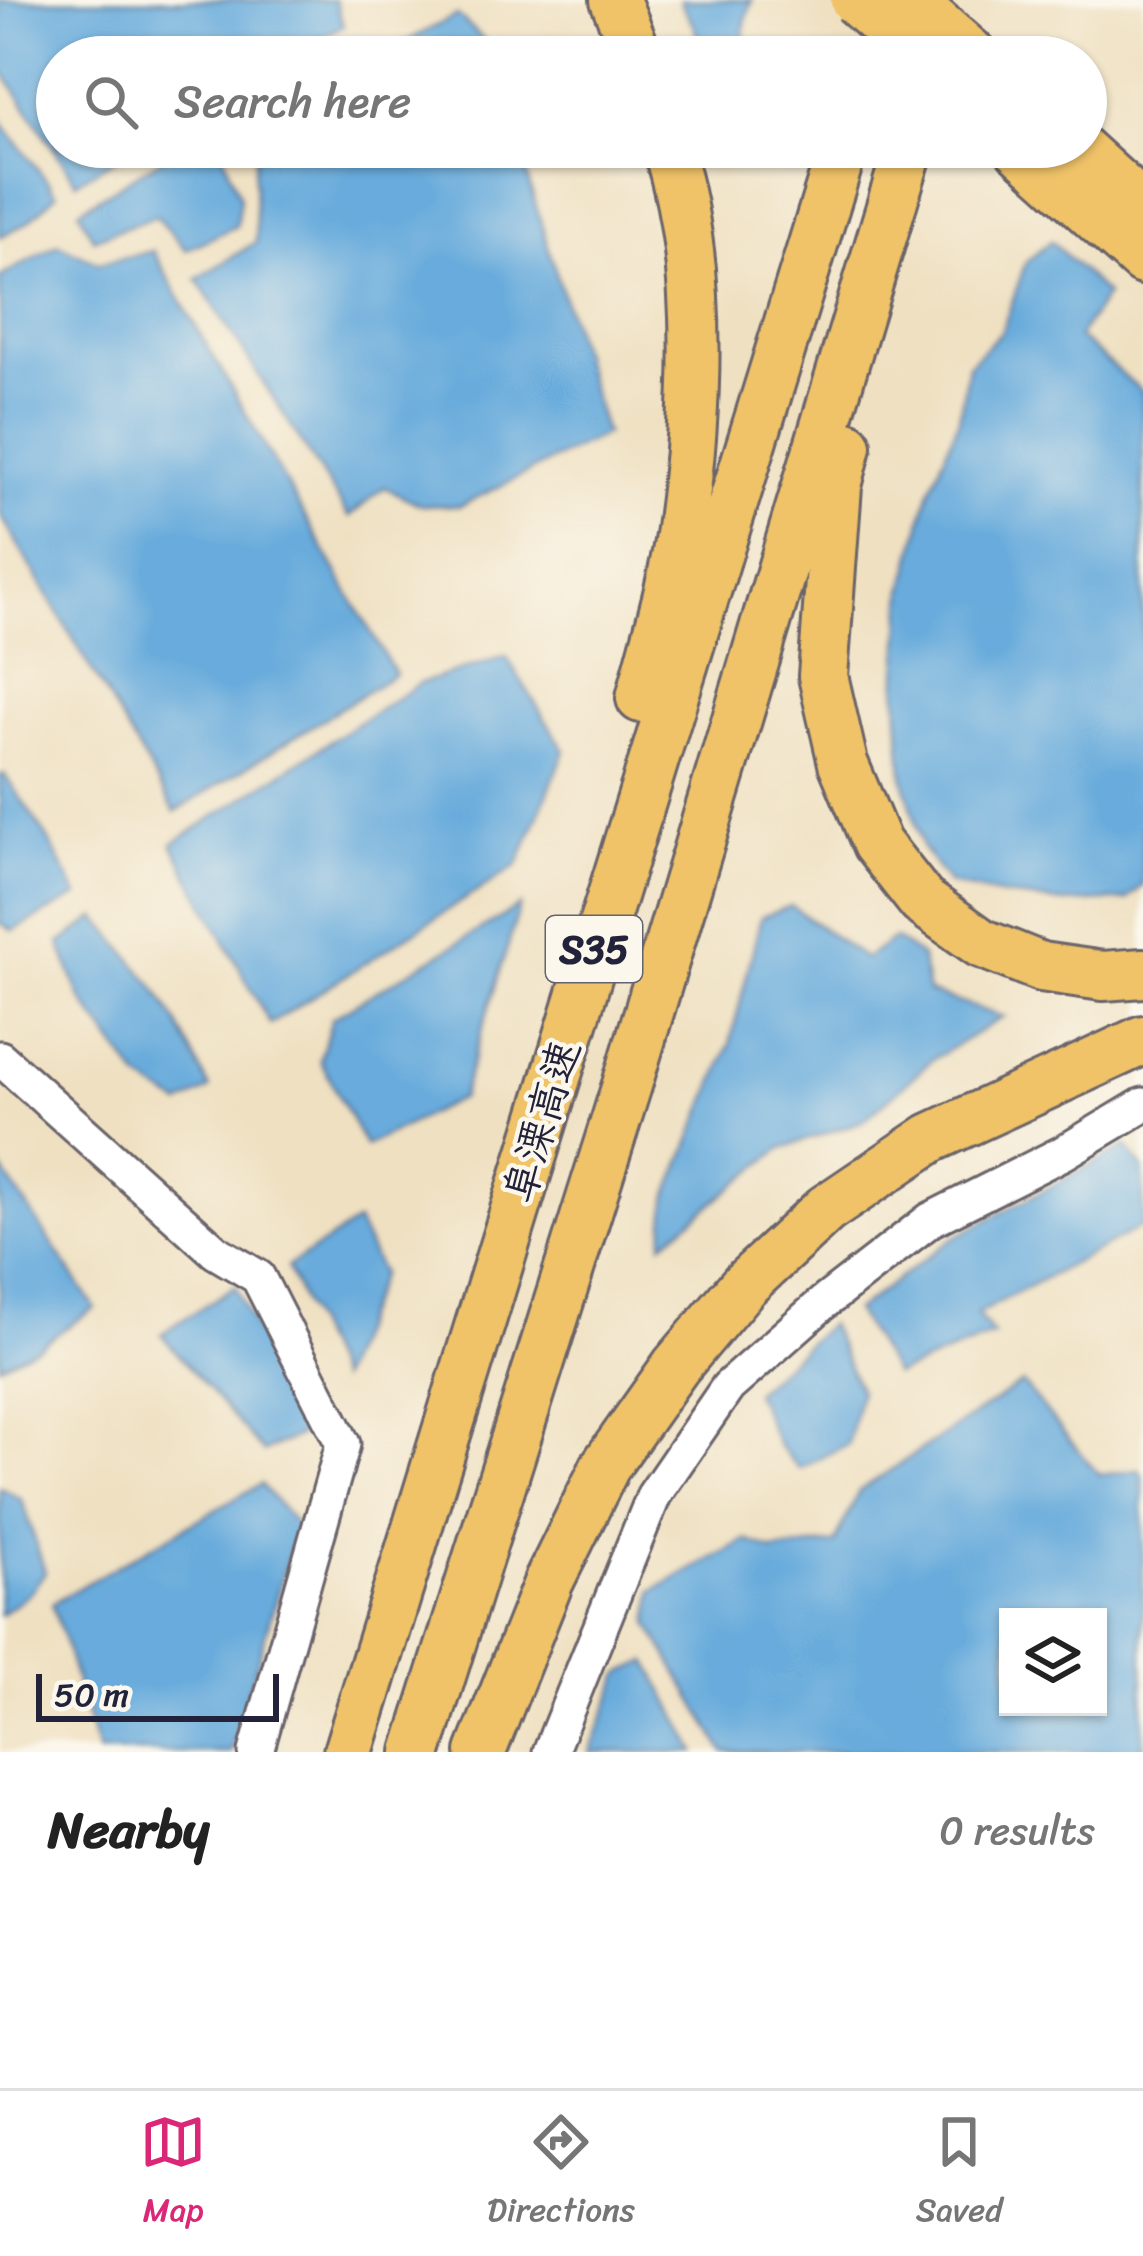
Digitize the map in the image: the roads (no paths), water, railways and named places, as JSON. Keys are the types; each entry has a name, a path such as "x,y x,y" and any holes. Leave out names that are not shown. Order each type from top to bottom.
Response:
{"highway":[{"path":"614,0 629,36"},
{"path":"855,0 895,36"},
{"path":"877,36 888,0"},
{"path":"910,0 951,36"},
{"path":"944,36 955,0"},
{"path":"607,909 625,768 681,532 696,386 689,250 671,168"},
{"name":"阜溧高速","path":"348,1752 836,168"},
{"name":"阜溧高速","path":"417,1752 634,1063 903,168"},
{"path":"1041,168 1143,260"},
{"path":"1100,168 1143,208"},
{"path":"891,206 865,367 837,486 823,676 843,763 878,844 922,901 981,943 1041,967 1102,976 1143,973"},
{"path":"481,1752 549,1581 606,1465 676,1366 744,1285 826,1208 931,1138 1143,1040"}],"street":[{"path":"0,1058 216,1252 259,1277 343,1444 256,1752"},
{"path":"550,1752 654,1495 728,1387 823,1303 930,1220 1063,1153 1143,1105"}],"water":[{"path":"0,0 335,0 343,25 324,36 36,36 36,121 0,67"},
{"path":"679,0 752,0 744,36 697,36"},
{"path":"457,15 480,36 416,36"},
{"path":"0,120 57,194 29,221 0,237"},
{"path":"67,168 100,168 76,182"},
{"path":"147,168 229,168 240,198 236,226 186,250 156,216 93,239 79,210"},
{"path":"255,168 524,168 605,434 460,506 421,505 384,487 349,517 197,279 256,242"},
{"path":"1051,241 1106,295 1078,337 1143,392 1143,885 1127,900 1065,903 949,884 923,849 903,776 897,686 904,590 928,496 959,419 968,365 1002,331 1026,262"},
{"path":"58,244 99,263 153,251 395,674 175,812 0,514 0,277"},
{"path":"506,656 565,751 518,865 270,1024 172,844 420,683"},
{"path":"4,774 47,837 78,896 13,931 0,923 0,776"},
{"path":"520,906 461,1098 365,1146 320,1060 332,1018"},
{"path":"791,906 865,959 894,938 921,957 928,992 1003,1017 932,1060 863,1121 782,1148 663,1243 667,1199 730,1044 761,917"},
{"path":"97,917 154,986 210,1089 181,1105 139,1079 80,997 60,943"},
{"path":"1127,1146 1143,1169 1143,1226 977,1314 993,1335 895,1375 855,1311 953,1238"},
{"path":"0,1166 95,1308 39,1346 0,1365"},
{"path":"357,1222 381,1273 338,1380 287,1267"},
{"path":"235,1286 304,1433 263,1452 161,1334"},
{"path":"829,1324 860,1391 848,1444 799,1469 778,1445 754,1392"},
{"path":"1022,1383 1099,1475 1139,1470 1143,1475 1143,1752 724,1752 649,1624 653,1591 746,1540 774,1551 835,1543 859,1491"},
{"path":"261,1484 297,1526 231,1752 98,1752 52,1603"},
{"path":"0,1487 22,1500 45,1572 30,1593 0,1615"},
{"path":"648,1661 696,1752 590,1752 621,1673"}]}
